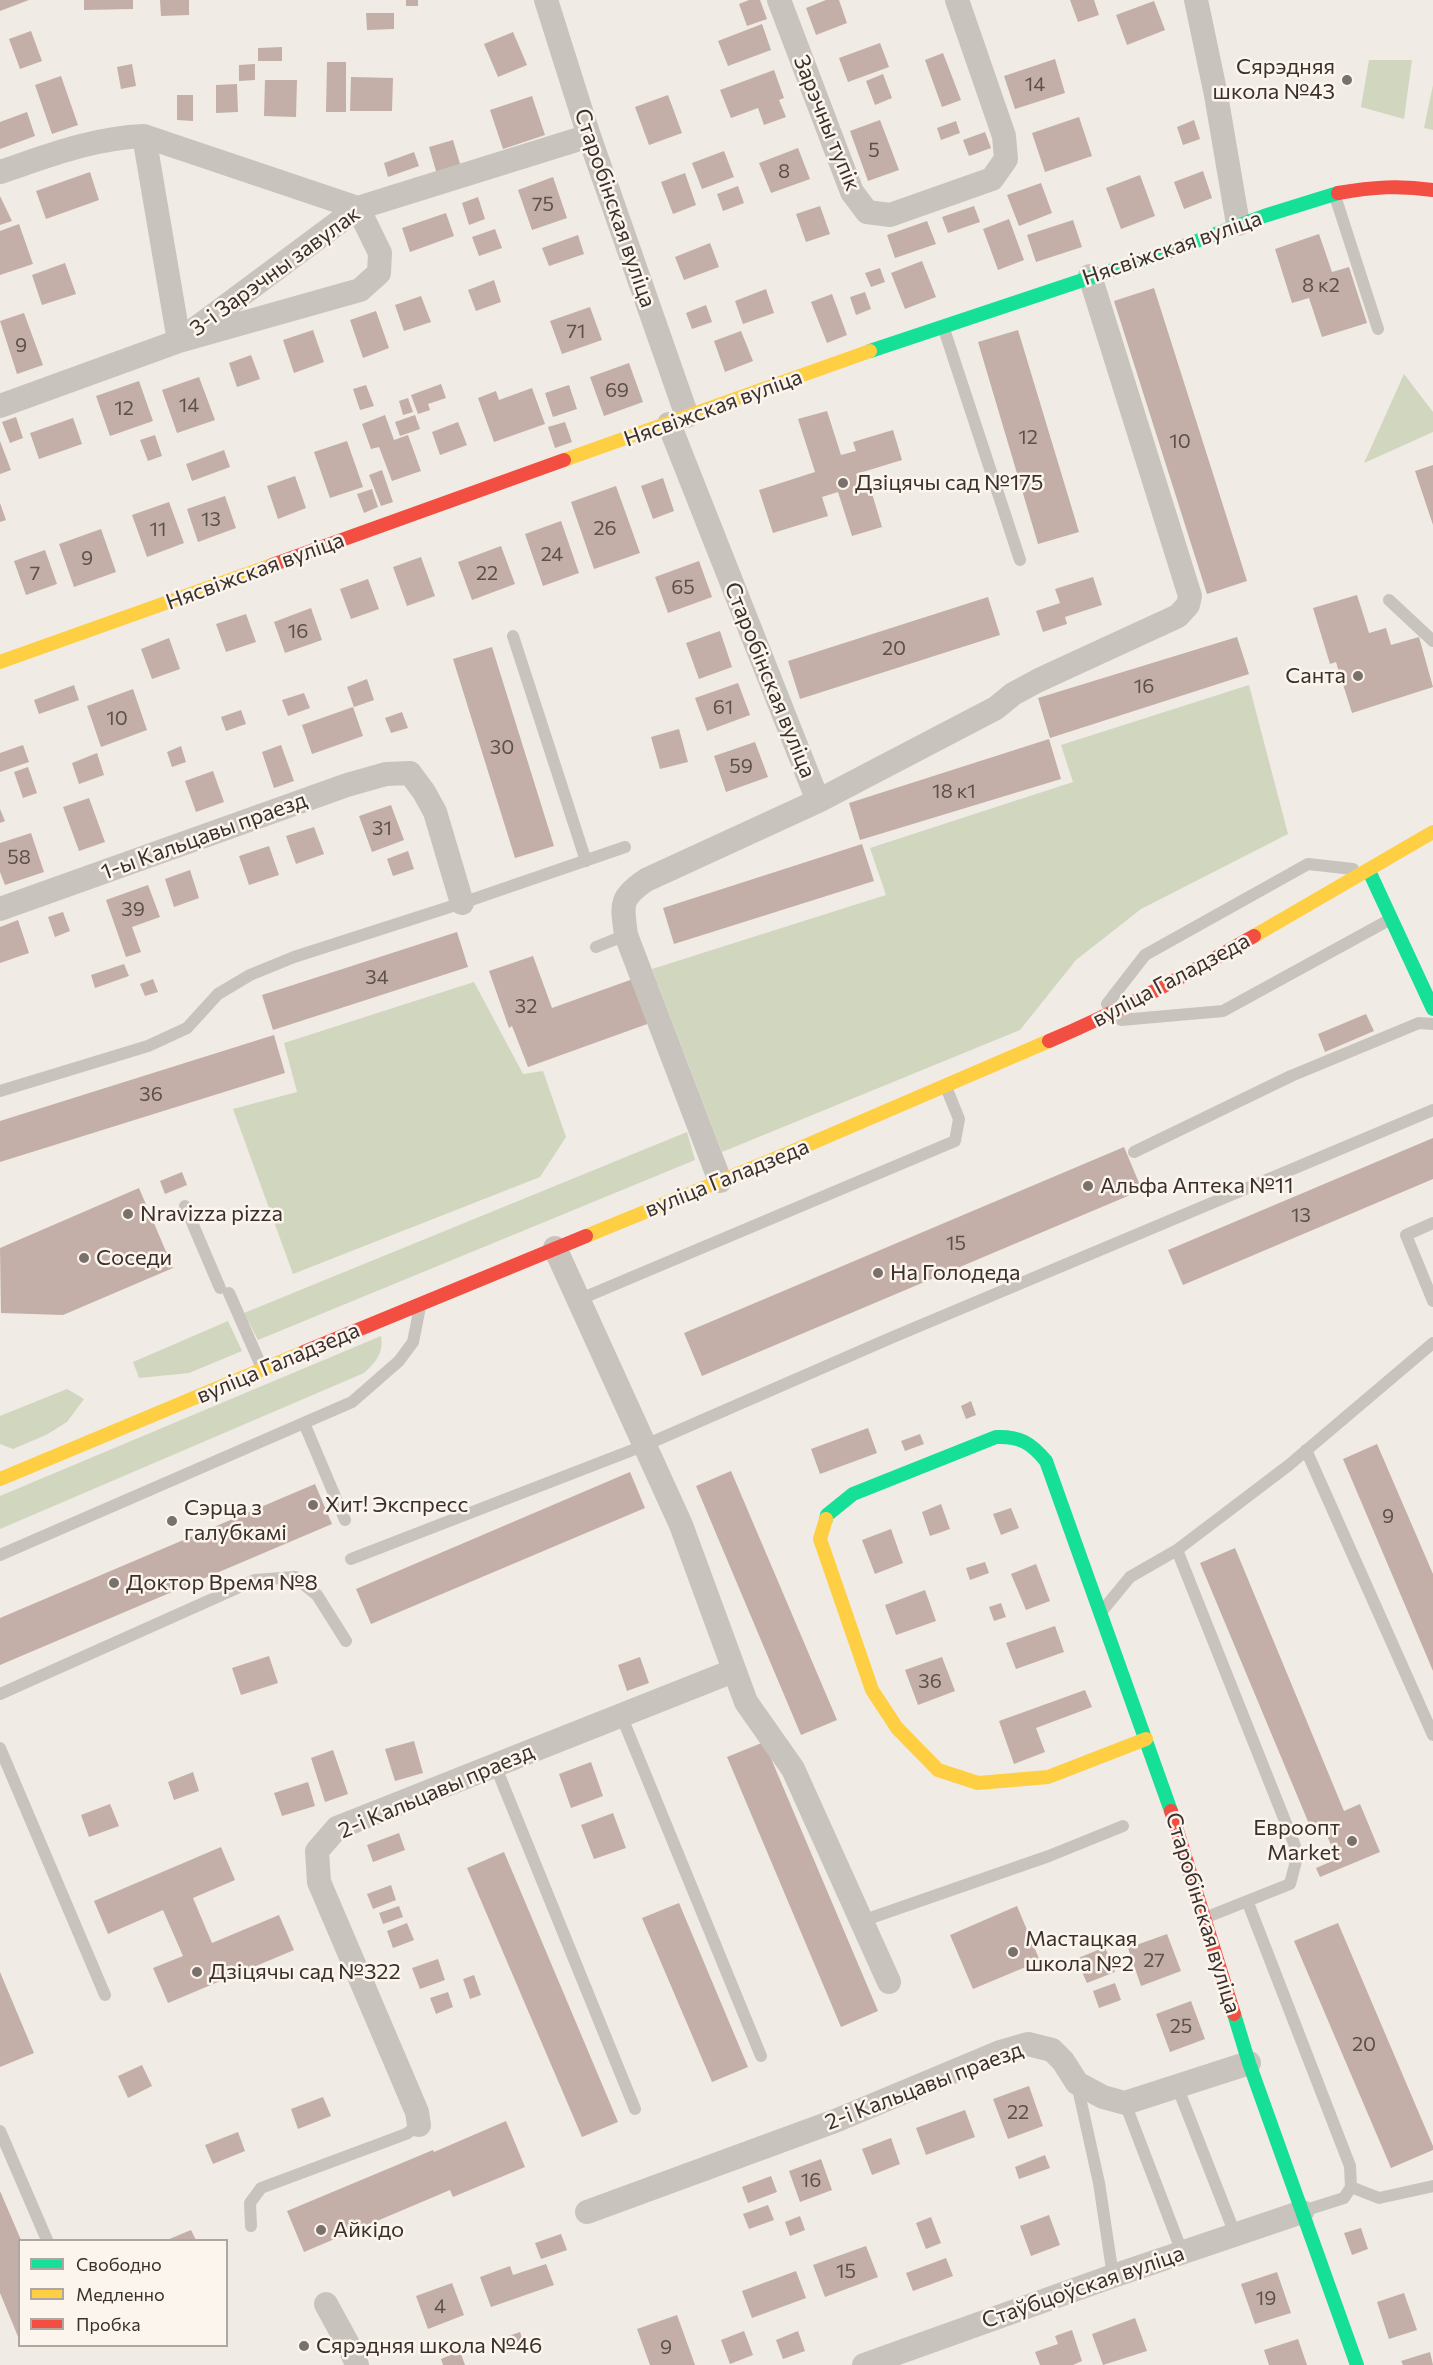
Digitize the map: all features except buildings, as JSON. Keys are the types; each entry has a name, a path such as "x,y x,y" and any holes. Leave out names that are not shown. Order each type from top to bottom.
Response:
{"street":[{"name":"Старобінская вуліца","path":"546,0 678,420 818,801"},
{"name":"Зарэчны тупік","path":"779,0 852,192 867,212 890,215 992,178 1006,159 1004,136 957,0"},
{"path":"1196,0 1214,84 1238,224"},
{"path":"0,172 90,142 117,137 144,136 358,208 380,252 379,273 360,290 179,341 144,136"},
{"name":"3-і Зарэчны завулак","path":"0,406 179,341 358,208 589,136"},
{"name":"Нясвіжская вуліца","path":"0,662 943,325 1170,251 1238,224 1334,194 1383,186 1423,187 1433,190"},
{"path":"720,1181 626,935 622,910 627,893 646,880 818,801 996,708 1013,694 1039,680 1178,616 1188,605 1190,596 1090,276"},
{"name":"1-ы Кальцавы праезд","path":"0,909 347,785 386,774 410,773 435,812 462,903"},
{"name":"вуліца Галадзеда","path":"0,1479 946,1087 1093,1022 1191,973 1433,832"},
{"path":"1369,871 1433,1009"},
{"path":"555,1248 681,1525 746,1702 793,1769 889,1982"},
{"name":"Старобінская вуліца","path":"1146,1739 1047,1777 978,1783 938,1770 897,1728 872,1690 820,1539 827,1515 853,1494 996,1437 1014,1435 1029,1442 1046,1461 1099,1614 1146,1739 1206,1918 1249,2063 1357,2365"},
{"name":"2-і Кальцавы праезд","path":"418,2125 417,2112 319,1882 317,1851 337,1828 734,1671"},
{"name":"2-і Кальцавы праезд","path":"586,2212 835,2121 1000,2052 1028,2044 1052,2050 1063,2061 1077,2083 1103,2097 1125,2103"},
{"path":"1125,2103 1249,2063"},
{"name":"Стаўбцоўская вуліца","path":"864,2365 1113,2276 1302,2212"},
{"path":"326,2304 357,2365"}],"lane":[{"path":"1334,194 1378,329"},
{"path":"943,325 1020,560"},
{"path":"1389,600 1433,641"},
{"path":"513,636 586,861"},
{"path":"0,1091 148,1046 187,1028 218,994 250,975 294,957 625,847"},
{"path":"1093,1022 1145,955 1308,864 1369,871"},
{"path":"1093,1022 1224,1011 1392,919"},
{"path":"596,947 626,935"},
{"path":"1134,1152 1291,1076 1419,1023 1433,1024"},
{"path":"578,1300 955,1141 959,1119 946,1087"},
{"path":"351,1560 644,1446 882,1341 1433,1110"},
{"path":"185,1206 262,1369"},
{"path":"1433,1223 1406,1235 1433,1301"},
{"path":"0,1555 352,1402 380,1380 399,1361 413,1342 421,1303"},
{"path":"1099,1614 1130,1577 1178,1550 1306,1450 1433,1343"},
{"path":"304,1423 345,1520"},
{"path":"1306,1450 1433,1735"},
{"path":"1178,1550 1295,1846 1296,1861 1290,1884 1248,1903 1206,1918"},
{"path":"0,1694 255,1580 295,1577 317,1594 346,1641"},
{"path":"621,1715 760,2056"},
{"path":"0,1748 105,1995"},
{"path":"495,1765 635,2109"},
{"path":"862,1921 1049,1856 1123,1826"},
{"path":"1248,1903 1350,2166 1350,2187 1344,2198 1302,2212"},
{"path":"1077,2083 1099,2183 1113,2276"},
{"path":"1177,2086 1235,2234"},
{"path":"1125,2103 1182,2252"},
{"path":"252,2226 250,2203 261,2188 406,2134 418,2125"},
{"path":"0,2131 45,2239"},
{"path":"1350,2187 1379,2198 1433,2187"}],"green space":[{"path":"1369,60 1412,60 1404,119 1361,107"},
{"path":"1433,85 1433,130 1424,128"},
{"path":"1404,374 1433,412 1433,432 1364,463"},
{"path":"1249,685 1288,834 1141,909 1076,960 1020,1030 722,1152 652,969 886,895 870,848 1073,782 1061,745"},
{"path":"474,982 523,1074 543,1071 566,1137 540,1177 293,1274 233,1109 297,1092 284,1043"},
{"path":"687,1132 695,1160 258,1340 244,1313"},
{"path":"228,1321 242,1351 189,1373 139,1378 133,1362"},
{"path":"381,1336 382,1342 378,1357 364,1373 0,1529 0,1496"},
{"path":"67,1389 84,1399 67,1422 46,1435 13,1449 0,1444 0,1416"}],"traffic: fast":[{"path":"870,351 1170,251 1264,216 1338,193"},
{"path":"1369,871 1433,1009"},
{"path":"826,1519 827,1515 853,1494 996,1437 1018,1439 1035,1450 1046,1461 1171,1811"},
{"path":"1234,2014 1249,2063 1357,2365"}],"traffic: slow":[{"path":"564,460 870,351"},
{"path":"0,662 272,565"},
{"path":"1254,936 1433,832"},
{"path":"586,1236 784,1155 1049,1041"},
{"path":"0,1479 304,1352"},
{"path":"826,1519 820,1539 872,1690 897,1728 938,1770 978,1783 1048,1777 1146,1739"}],"traffic: jam":[{"path":"1338,193 1386,187 1433,190"},
{"path":"272,565 564,460"},
{"path":"1049,1041 1153,992 1254,936"},
{"path":"304,1352 586,1236"},
{"path":"1171,1811 1234,2014"}],"place":[{"name":"Сярэдняя школа №43","path":"1347,80"},
{"name":"Дзіцячы сад №175","path":"843,483"},
{"name":"Санта","path":"1358,676"},
{"name":"Альфа Аптека №11","path":"1088,1186"},
{"name":"Nravizza pizza","path":"128,1214"},
{"name":"Соседи","path":"84,1258"},
{"name":"На Голодеда","path":"878,1273"},
{"name":"Хит! Экспресс","path":"313,1505"},
{"name":"Сэрца з галубкамі","path":"172,1521"},
{"name":"Доктор Время №8","path":"114,1583"},
{"name":"Евроопт Market","path":"1352,1841"},
{"name":"Мастацкая школа №2","path":"1013,1952"},
{"name":"Дзіцячы сад №322","path":"197,1972"},
{"name":"Айкідо","path":"321,2230"},
{"name":"Сярэдняя школа №46","path":"304,2346"}]}
